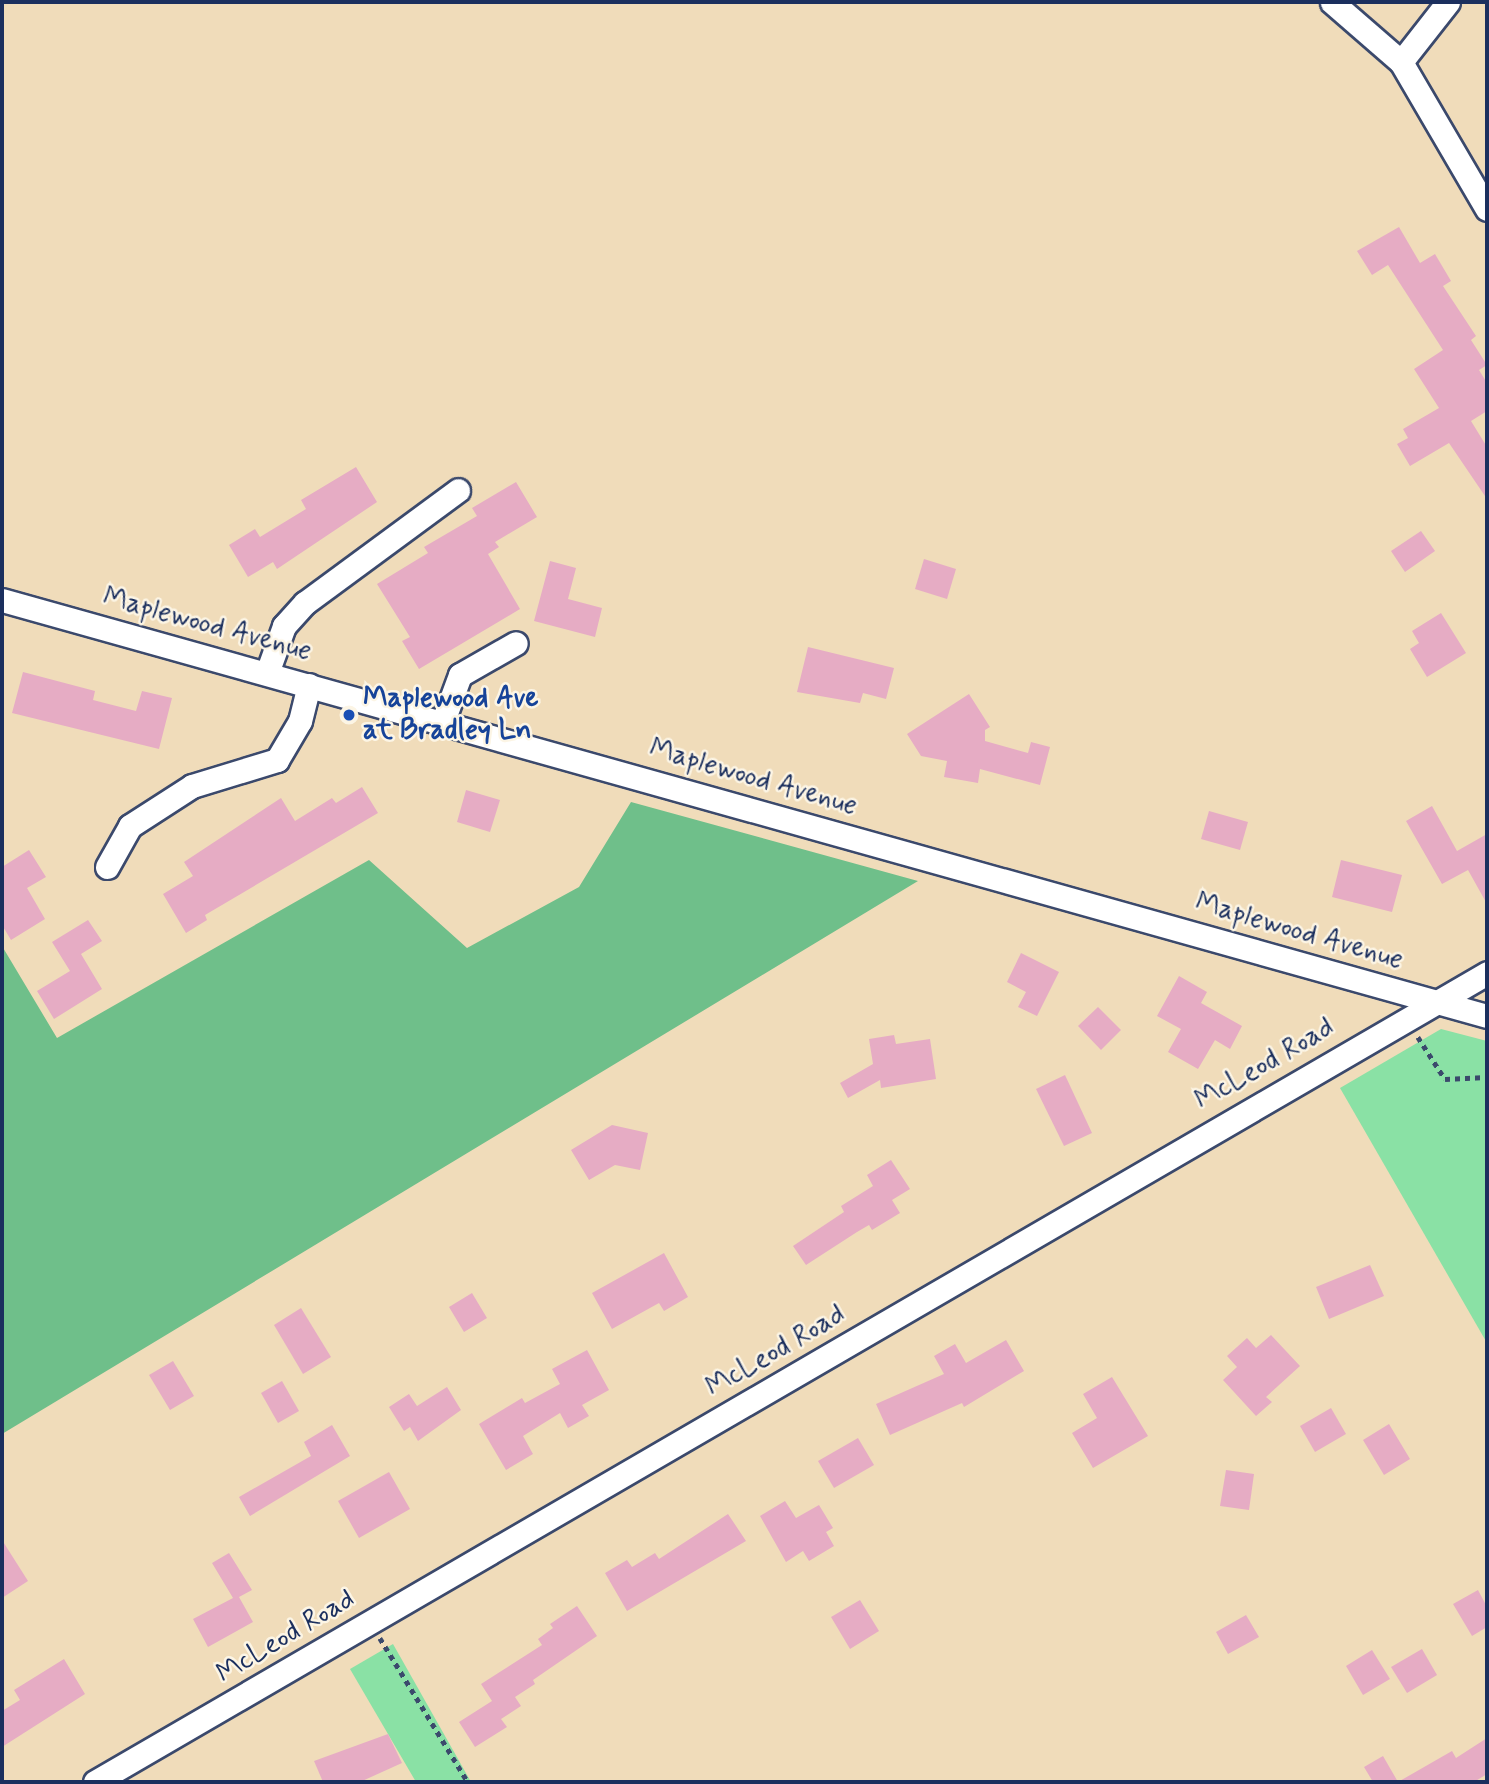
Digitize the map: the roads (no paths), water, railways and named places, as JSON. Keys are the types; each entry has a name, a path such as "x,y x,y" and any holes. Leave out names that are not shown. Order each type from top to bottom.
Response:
{"street":[{"path":"1401,62 1448,2"},
{"path":"1331,3 1401,62 1487,209"},
{"path":"267,673 284,626 305,603 458,490"},
{"name":"Maplewood Avenue","path":"2,600 443,721 1487,1016"},
{"path":"443,721 460,676 516,643"},
{"path":"107,867 131,826 192,786 277,760 300,721 309,685"},
{"name":"McLeod Road","path":"94,1782 1401,1020 1439,1003 1487,973"}],"place":[{"name":"Maplewood Ave at Bradley Ln","path":"349,715"}]}
